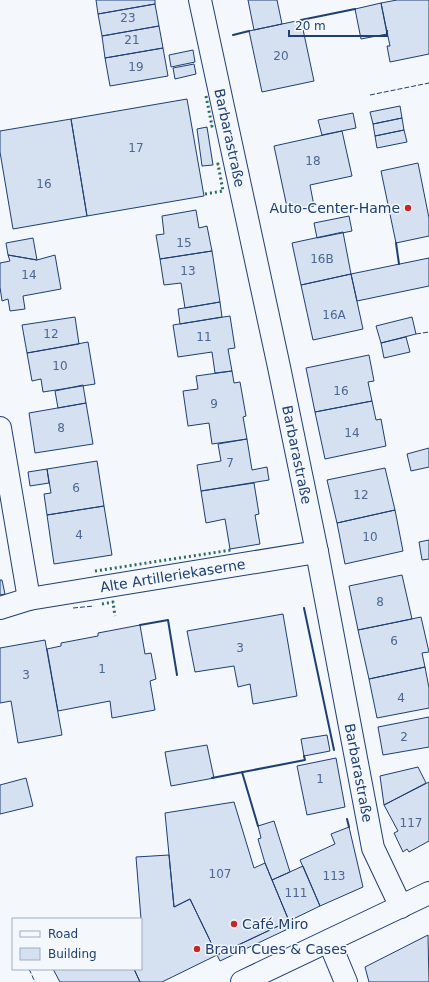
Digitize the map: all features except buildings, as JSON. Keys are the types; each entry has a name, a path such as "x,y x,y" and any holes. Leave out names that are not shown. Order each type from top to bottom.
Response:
{"street":[{"name":"Barbarastraße","path":"200,0 317,552 373,848 401,907"},
{"path":"0,428 29,599"},
{"name":"Alte Artilleriekaserne","path":"0,608 29,599 317,552"},
{"path":"242,982 429,893"},
{"path":"329,941 346,982"}],"hedge":[{"path":"206,96 212,126 208,127"},
{"path":"205,194 223,191 218,164 215,165"},
{"path":"95,571 231,550"},
{"path":"102,604 113,602 115,616"}],"fence":[{"path":"370,95 429,83"},
{"path":"416,334 429,332"},
{"path":"73,608 94,606"},
{"path":"29,970 35,982"}],"wall":[{"path":"301,20 355,9"},
{"path":"233,35 249,31"},
{"path":"396,243 399,264"},
{"path":"304,608 334,750"},
{"path":"140,625 168,620 177,675"},
{"path":"212,778 305,760 304,756"},
{"path":"242,772 258,826"},
{"path":"347,819 349,827"}],"place":[{"name":"Auto-Center-Hame","path":"408,208"},
{"name":"Café Miro","path":"234,924"},
{"name":"Braun Cues & Cases","path":"197,949"}]}
